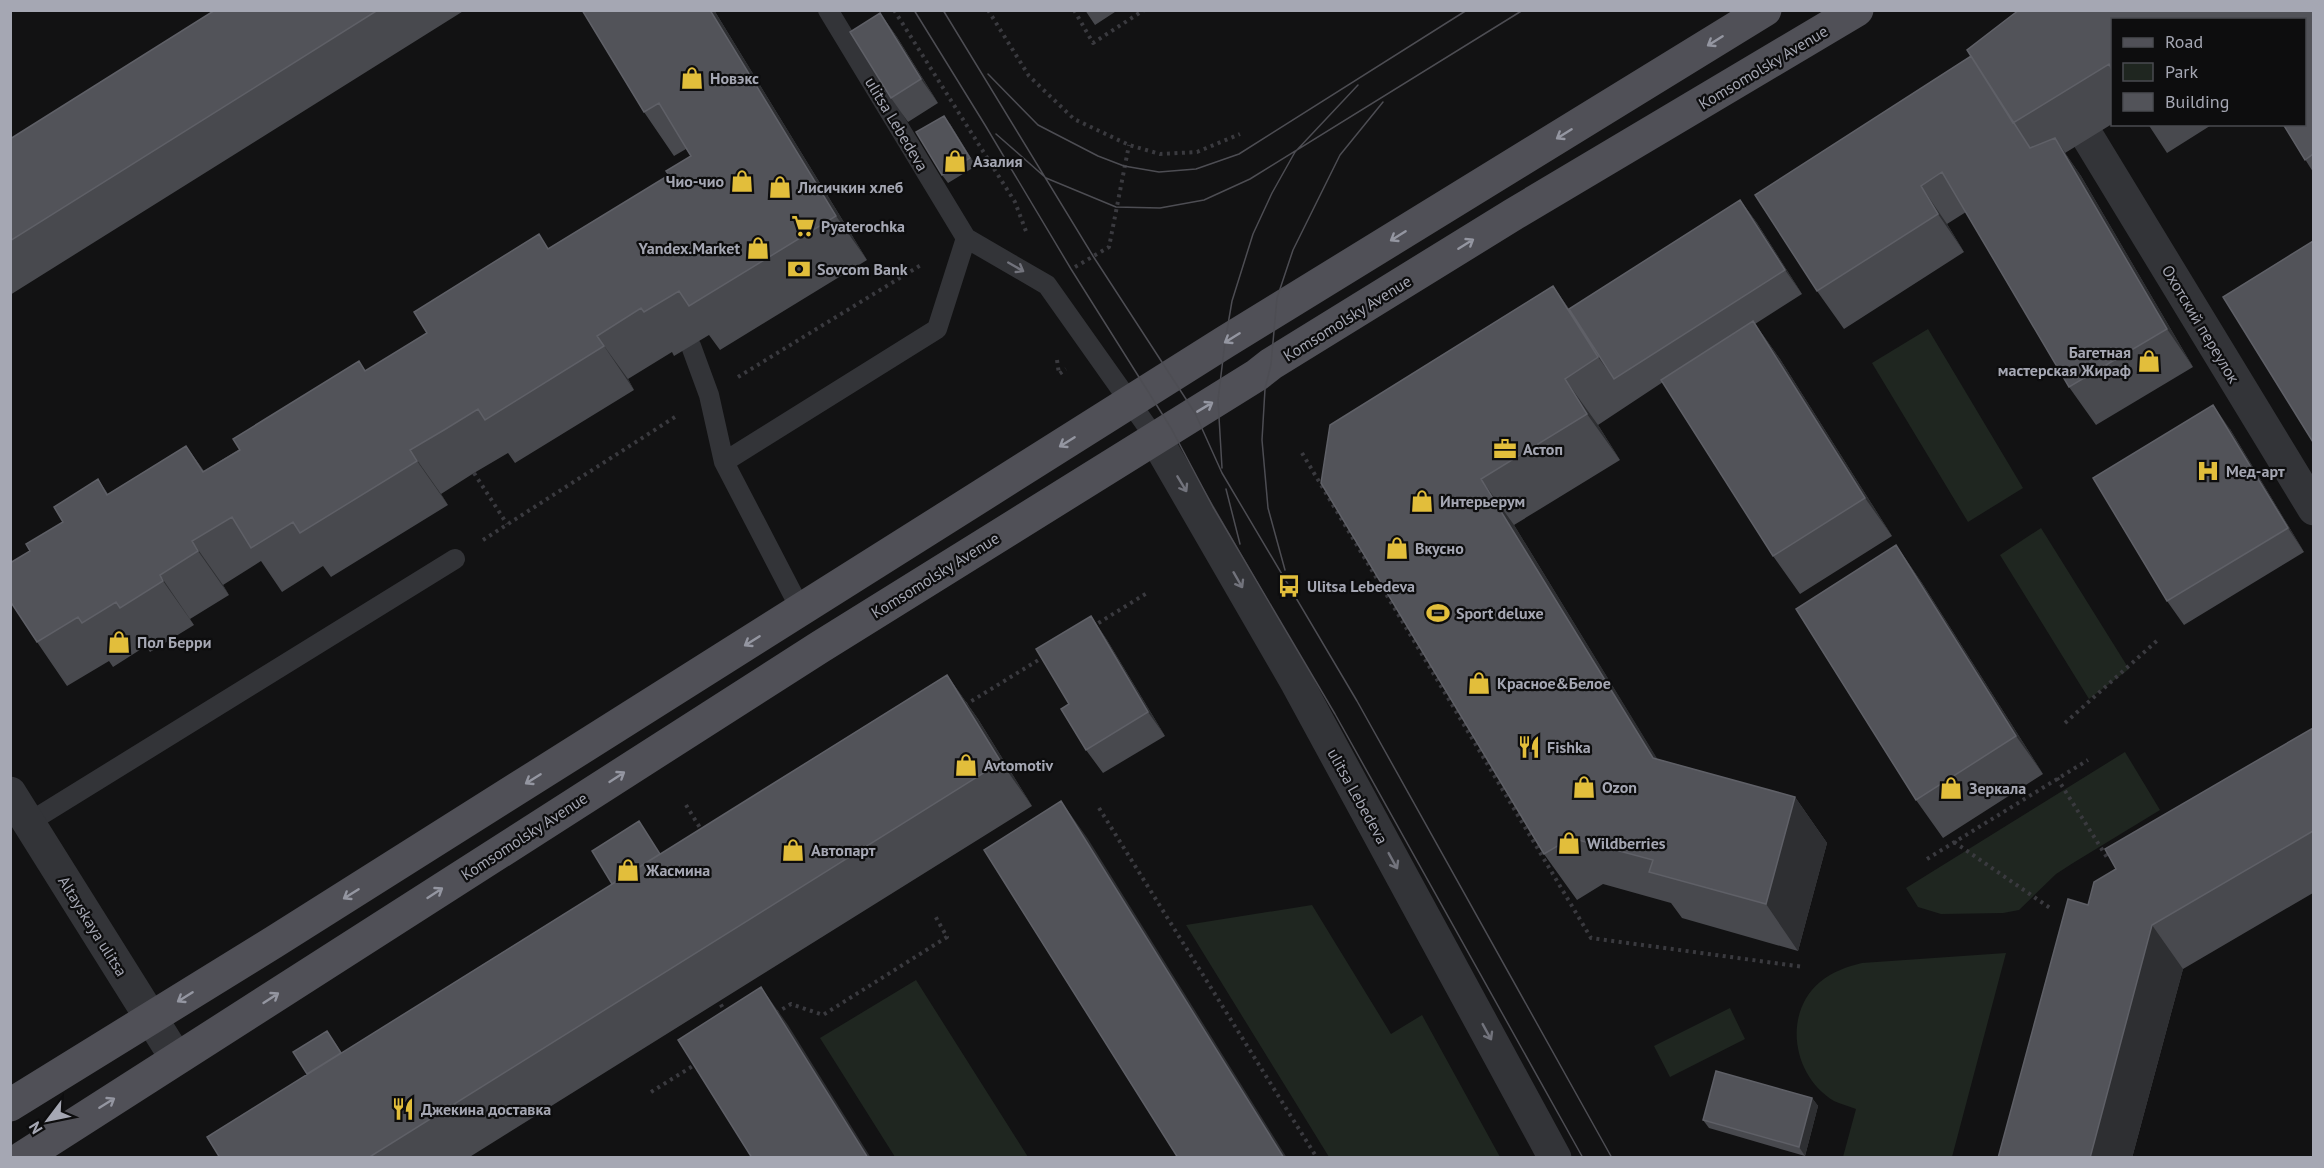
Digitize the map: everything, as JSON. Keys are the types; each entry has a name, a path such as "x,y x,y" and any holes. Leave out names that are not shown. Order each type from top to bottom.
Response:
{"main road":[{"path":"10,1105 1130,402 1765,10"},
{"name":"Komsomolsky Avenue","path":"22,1158 830,641 1156,439 1271,364 1514,214 1857,10"}],"street":[{"name":"Охотский переулок","path":"2089,139 2313,509"},
{"name":"ulitsa Lebedeva","path":"1156,439 1297,683 1555,1158"},
{"name":"Altayskaya ulitsa","path":"10,793 176,1058"}],"lane":[{"name":"ulitsa Lebedeva","path":"828,10 966,238"},
{"path":"724,462 937,329 966,238 1047,285 1156,439"},
{"path":"691,346 709,395 724,462 801,610"},
{"path":"28,823 455,559"}],"path":[{"path":"894,10 1015,202 1047,285 1109,247 1129,145"},
{"path":"988,10 1029,76 1074,119 1129,145 1160,154 1197,153 1240,134"},
{"path":"1074,10 1093,43 1144,10"},
{"path":"455,559 709,395 930,260"},
{"path":"1302,453 1591,938 1804,967"},
{"path":"474,473 507,524"},
{"path":"1087,630 1147,593"},
{"path":"2065,723 2160,638"},
{"path":"963,706 1047,655"},
{"path":"1927,859 2088,759"},
{"path":"2057,778 2108,859"},
{"path":"686,805 703,832"},
{"path":"1099,808 1317,1158"},
{"path":"1954,842 2050,908"},
{"path":"771,1017 791,1004 823,1015 947,937 934,914"},
{"path":"716,997 728,1017"},
{"path":"651,1092 701,1061"}],"green space":[{"path":"1928,329 2023,488 1968,522 1872,363"},
{"path":"2041,528 2129,669 2089,699 2000,555"},
{"path":"2125,752 2160,810 2056,874 2019,910 2003,913 1941,914 1918,907 1906,888"},
{"path":"1312,905 1391,1034 1422,1015 1500,1157 1329,1157 1186,925"},
{"path":"2006,953 1952,1157 1843,1157 1856,1109 1834,1101 1820,1090 1809,1077 1802,1061 1797,1044 1797,1027 1800,1011 1808,995 1830,975 1862,963"},
{"path":"916,980 1028,1157 895,1157 820,1038"},
{"path":"1730,1008 1745,1039 1670,1077 1654,1046"}],"building":[{"path":"215,10 378,10 10,241 10,139"},
{"path":"582,10 710,10 836,216 689,306 679,291 644,312 641,308 597,336 604,346 485,420 478,409 410,450 417,461 300,533 293,522 251,548 232,517 192,541 198,551 160,575 163,581 120,608 116,602 82,623 78,617 37,642 10,601 10,563 30,551 26,544 63,522 54,507 98,479 107,495 186,446 203,472 240,450 233,439 359,361 365,371 427,333 414,312 539,234 548,249 669,175 666,171 691,156 659,103 644,112"},
{"path":"2019,10 2313,10 2313,154 2305,160 2284,126 2306,126 2306,18 2111,18 2111,68 2109,64 2013,123 1967,50"},
{"path":"880,13 921,79 891,98 850,32"},
{"path":"1971,56 2030,148 2055,138 2167,329 2069,387 1942,172 1921,186 1938,214 1817,291 1755,195"},
{"path":"944,116 970,158 942,175 916,132"},
{"path":"1740,200 1785,270 1614,379 1569,309"},
{"path":"2313,241 2313,442 2223,297"},
{"path":"1553,286 1598,357 1565,379 1587,414 1481,479 1653,758 1795,797 1766,904 1649,872 1653,860 1571,838 1544,854 1321,483 1330,425"},
{"path":"1753,321 1865,498 1773,556 1661,380"},
{"path":"2213,405 2288,528 2167,601 2093,478"},
{"path":"1896,545 2016,736 1916,800 1796,609"},
{"path":"1091,616 1148,712 1086,750 1061,709 1069,704 1036,649"},
{"path":"947,675 1001,762 368,1158 220,1158 207,1137"},
{"path":"2313,728 2313,831 2152,925 2090,1158 1998,1158 2068,899 2088,905 2094,882 2116,869 2105,849"},
{"path":"1061,801 1284,1158 1178,1158 984,850"},
{"path":"639,821 660,854 612,884 592,851"},
{"path":"761,987 868,1158 752,1158 678,1040"},
{"path":"327,1031 341,1053 307,1074 293,1052"},
{"path":"1716,1071 1812,1098 1799,1147 1703,1120"}],"tram line":[{"path":"914,10 1071,269 1171,428 1213,507 1335,714 1583,1158"},
{"path":"943,10 1093,256 1195,413 1222,473 1357,701 1612,1158"},
{"path":"988,74 1038,125 1098,156 1124,166 1159,172 1196,169 1239,154 1467,10"},
{"path":"996,134 1046,178 1116,207 1160,208 1204,200 1250,179 1523,10"},
{"path":"1222,468 1218,400 1225,342 1232,301 1253,234 1295,152 1358,85"},
{"path":"1285,570 1268,508 1262,440 1265,389 1271,364 1277,298 1293,250 1340,155 1383,102"},
{"path":"1226,489 1240,544"}],"place":[{"name":"Новэкс","path":"692,78"},
{"name":"Азалия","path":"955,161"},
{"name":"Чио-чио","path":"742,181"},
{"name":"Лисичкин хлеб","path":"780,187"},
{"name":"Pyaterochka","path":"803,226"},
{"name":"Yandex.Market","path":"758,248"},
{"name":"Sovcom Bank","path":"799,269"},
{"name":"Багетная мастерская Жираф","path":"2149,361"},
{"name":"Астоп","path":"1505,449"},
{"name":"Мед-арт","path":"2208,471"},
{"name":"Интерьерум","path":"1422,501"},
{"name":"Вкусно","path":"1397,548"},
{"name":"Ulitsa Lebedeva","path":"1289,586"},
{"name":"Sport deluxe","path":"1438,613"},
{"name":"Пол Берри","path":"119,642"},
{"name":"Красное&Белое","path":"1479,683"},
{"name":"Fishka","path":"1529,747"},
{"name":"Avtomotiv","path":"966,765"},
{"name":"Ozon","path":"1584,787"},
{"name":"Зеркала","path":"1951,788"},
{"name":"Wildberries","path":"1569,843"},
{"name":"Автопарт","path":"793,850"},
{"name":"Жасмина","path":"628,870"},
{"name":"Джекина доставка","path":"403,1109"}]}
